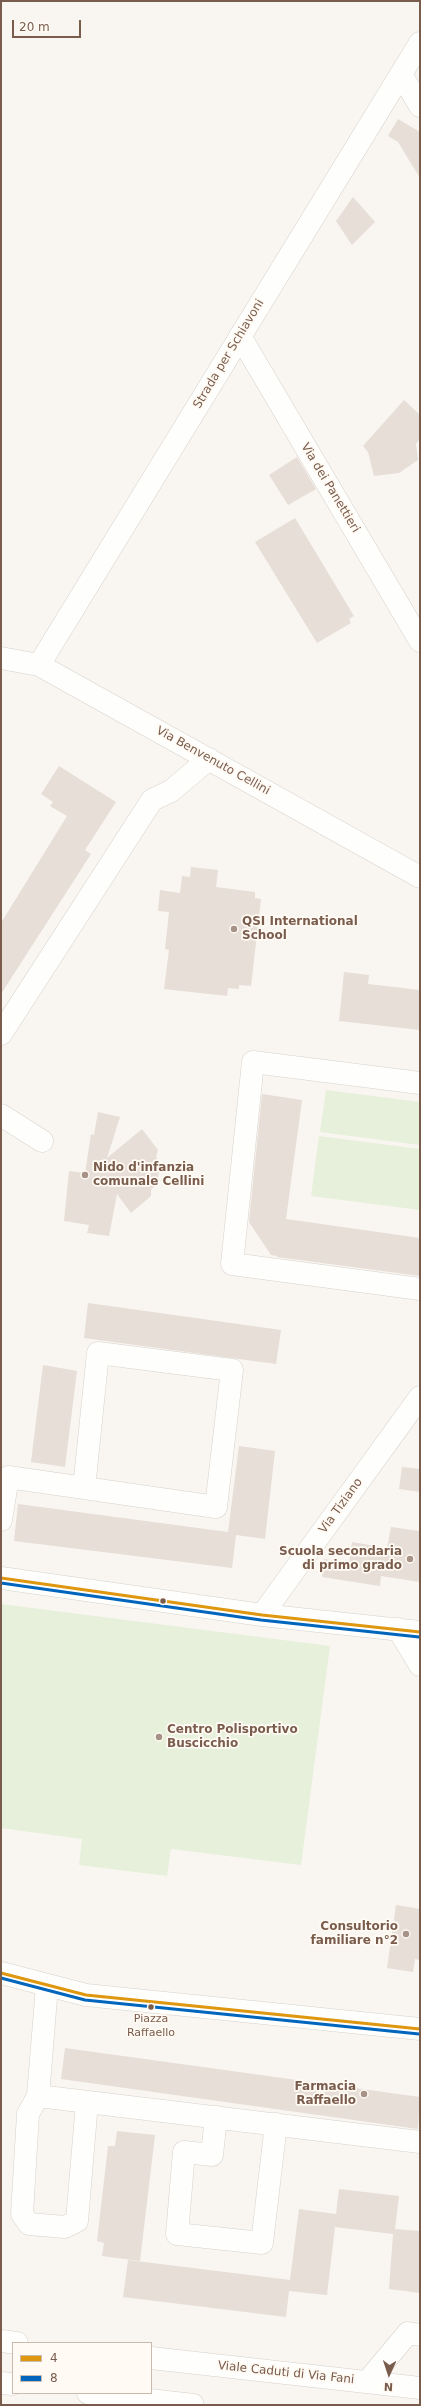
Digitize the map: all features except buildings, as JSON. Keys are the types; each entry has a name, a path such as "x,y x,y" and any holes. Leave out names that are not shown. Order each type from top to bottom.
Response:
{"street":[{"name":"Strada per Schiavoni","path":"39,665 420,43"},
{"path":"401,74 420,106"},
{"name":"Via dei Panettieri","path":"240,336 420,640"},
{"name":"Via Benvenuto Cellini","path":"1,658 39,665 420,877"},
{"path":"1,1034 152,800 171,791 209,759"},
{"path":"420,1084 253,1062 232,1264 420,1289"},
{"path":"1,1115 42,1141"},
{"path":"1,1520 8,1477 84,1488 216,1507 232,1370 98,1353 84,1488"},
{"name":"Via Tiziano","path":"262,1615 420,1397"},
{"path":"1,1578 262,1615 420,1632"},
{"path":"398,1629 420,1665"},
{"path":"1,1973 47,1986 86,1994 420,2029"},
{"path":"47,1986 38,2096 28,2114 22,2214 29,2224 65,2228 77,2221 87,2102"},
{"path":"38,2096 420,2142"},
{"path":"216,2117 212,2155 184,2152 177,2234 262,2243 276,2124"},
{"path":"367,2382 408,2333 420,2334"},
{"path":"1,2341 12,2342"},
{"name":"Viale Caduti di Via Fani","path":"152,2358 420,2388"},
{"path":"1,2383 12,2384"},
{"path":"97,2394 193,2405"}],"green space":[{"path":"326,1090 420,1102 420,1145 320,1132"},
{"path":"319,1136 420,1149 420,1210 311,1196"},
{"name":"Centro Polisportivo Buscicchio","path":"1,1604 330,1646 301,1865 171,1849 167,1876 79,1865 82,1839 1,1828"}],"transit line":[{"name":"4","path":"1,1578 262,1615 420,1632"},
{"name":"8","path":"1,1583 261,1620 419,1637"},
{"name":"4","path":"1,1973 86,1995 420,2029"},
{"name":"8","path":"1,1978 85,2000 419,2034"}],"place":[{"name":"QSI International School","path":"234,929"},
{"name":"Nido d'infanzia comunale Cellini","path":"85,1175"},
{"name":"Scuola secondaria di primo grado","path":"410,1559"},
{"name":"Centro Polisportivo Buscicchio","path":"159,1737"},
{"name":"Consultorio familiare n°2","path":"406,1934"},
{"name":"Piazza Raffaello","path":"151,2007"},
{"name":"Farmacia Raffaello","path":"364,2094"}]}
